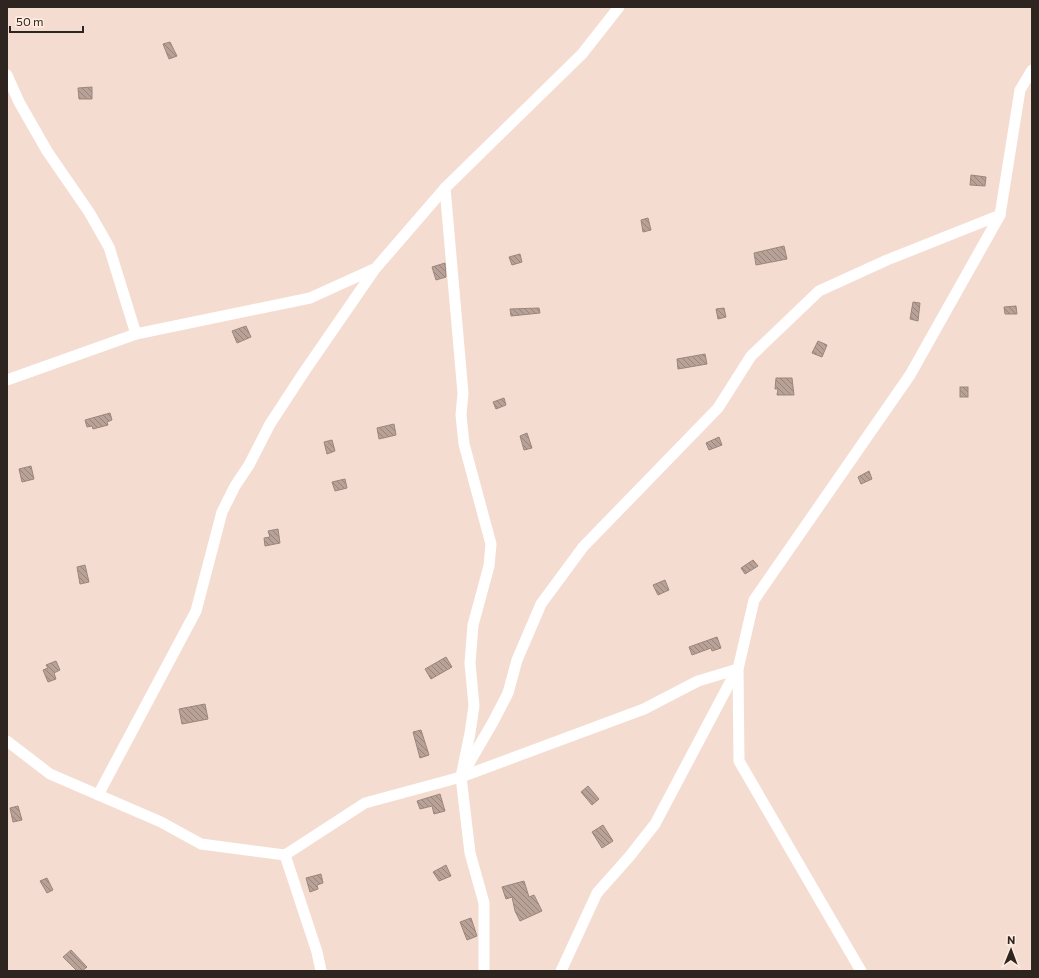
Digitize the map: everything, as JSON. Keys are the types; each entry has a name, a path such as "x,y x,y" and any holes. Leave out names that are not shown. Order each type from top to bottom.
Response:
{"street":[{"path":"98,795 196,611 222,512 270,424 375,269 445,188 582,54 618,7"},
{"path":"861,971 739,760 738,669 754,600 910,376 1000,215 1020,90 1032,70"},
{"path":"7,75 18,102 47,151 89,212 109,247 136,334"},
{"path":"445,188 463,393 461,415 464,444 491,544 489,566 473,625 470,663 474,706 461,777 470,853 484,903 484,971"},
{"path":"461,777 508,693 517,660 542,604 583,547 718,408 751,356 819,291 886,260 1000,215"},
{"path":"7,380 136,334 310,298 375,269"},
{"path":"7,741 50,774 161,822 201,844 285,855 365,803 461,777 644,709 698,681 738,669"},
{"path":"561,971 597,893 629,857 655,824 738,669"},
{"path":"285,855 317,952 321,971"}],"building":[{"path":"170,42 177,56 169,59 163,44"},
{"path":"92,87 92,99 79,99 78,88"},
{"path":"971,175 986,177 985,186 970,185"},
{"path":"648,218 651,230 643,232 641,220"},
{"path":"784,246 787,259 756,265 754,253"},
{"path":"520,254 522,262 512,265 509,257"},
{"path":"445,263 446,277 436,280 432,267"},
{"path":"913,302 920,303 918,321 910,319"},
{"path":"1016,306 1017,314 1005,314 1004,307"},
{"path":"539,308 540,313 511,316 510,309"},
{"path":"724,308 726,317 718,319 716,309"},
{"path":"246,326 251,337 237,343 232,331"},
{"path":"818,341 827,345 822,357 812,353"},
{"path":"705,354 707,364 678,369 677,359"},
{"path":"776,378 792,378 794,395 777,395 778,389 775,389"},
{"path":"960,387 968,387 968,397 960,397"},
{"path":"504,398 506,405 496,409 493,402"},
{"path":"110,413 112,420 107,422 108,425 93,429 92,426 87,427 85,420"},
{"path":"394,424 396,435 379,439 377,428"},
{"path":"527,433 532,448 524,450 520,436"},
{"path":"719,437 722,445 709,450 706,443"},
{"path":"332,440 335,451 327,454 324,442"},
{"path":"31,466 34,479 22,482 19,469"},
{"path":"869,471 872,479 861,484 858,477"},
{"path":"345,479 347,488 335,491 332,482"},
{"path":"278,529 280,543 265,546 264,538 270,537 268,531"},
{"path":"753,560 758,566 745,574 741,568"},
{"path":"85,565 89,582 80,584 77,567"},
{"path":"665,580 669,590 658,595 653,585"},
{"path":"717,637 721,648 712,651 711,648 692,655 689,647"},
{"path":"446,657 452,667 431,679 425,669"},
{"path":"56,661 60,670 54,673 56,679 48,682 43,670 48,668 46,665"},
{"path":"205,704 208,719 182,724 179,709"},
{"path":"421,730 429,755 420,758 413,732"},
{"path":"588,786 599,799 592,805 581,792"},
{"path":"440,794 445,811 434,814 432,806 420,809 417,801"},
{"path":"18,806 22,820 13,822 10,808"},
{"path":"603,825 613,841 602,848 592,832"},
{"path":"446,865 451,876 439,881 433,872"},
{"path":"321,874 323,883 317,885 318,889 310,892 306,878"},
{"path":"47,878 53,890 47,893 40,881"},
{"path":"524,881 529,897 534,895 542,911 520,921 515,911 512,897 506,899 502,887"},
{"path":"471,918 477,936 467,940 460,922"},
{"path":"71,950 87,967 82,971 77,971 63,957"}]}
